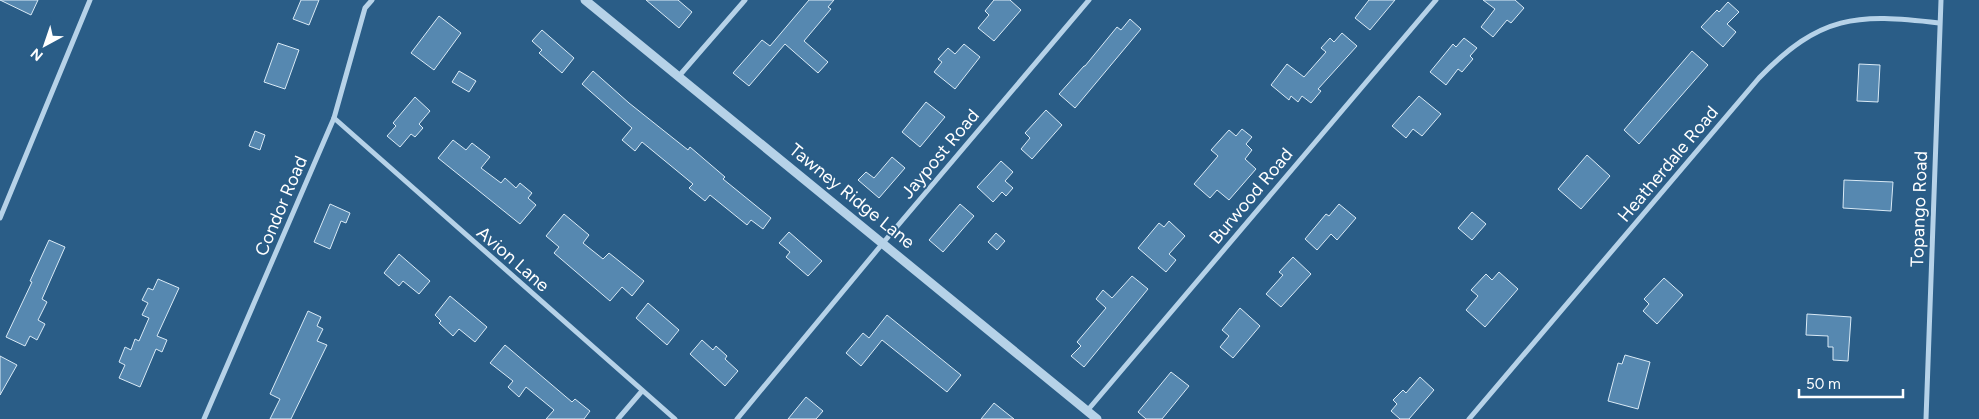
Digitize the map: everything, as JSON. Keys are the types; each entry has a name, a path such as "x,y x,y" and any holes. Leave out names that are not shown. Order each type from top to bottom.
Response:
{"street":[{"path":"0,218 90,0"},
{"name":"Condor Road","path":"204,419 334,118 365,8 372,0"},
{"name":"Tawney Ridge Lane","path":"585,0 1097,419"},
{"path":"680,76 745,0"},
{"name":"Jaypost Road","path":"737,419 1089,0"},
{"name":"Burwood Road","path":"1086,411 1436,0"},
{"name":"Topango Road","path":"1926,419 1941,0"},
{"name":"Heatherdale Road","path":"1468,419 1778,58 1803,40 1832,24 1859,18 1893,17 1939,23"},
{"name":"Avion Lane","path":"334,118 675,419"},
{"path":"618,419 642,391"}],"building":[{"path":"0,0 38,0 31,15"},
{"path":"301,0 319,0 309,25 293,19"},
{"path":"646,0 678,0 692,12 679,28"},
{"path":"809,0 834,0 828,7 831,9 804,41 828,62 818,73 785,44 749,86 733,73 762,40 770,46"},
{"path":"994,0 1010,0 1021,10 994,41 978,28 989,15 985,11"},
{"path":"1369,0 1395,0 1370,30 1355,18"},
{"path":"1483,0 1515,0 1524,8 1511,23 1507,20 1493,37 1481,27 1495,9"},
{"path":"1728,2 1739,12 1727,24 1736,32 1723,47 1701,27 1717,10 1719,12"},
{"path":"439,16 461,33 434,70 411,53"},
{"path":"1130,19 1141,29 1075,108 1059,94 1117,27 1121,30"},
{"path":"542,30 574,58 562,73 539,53 542,50 532,41"},
{"path":"1342,33 1357,46 1318,89 1321,91 1311,103 1302,96 1298,102 1291,96 1289,100 1271,85 1287,64 1304,77 1326,52 1321,48 1330,38 1334,42"},
{"path":"1464,38 1477,48 1470,56 1473,59 1462,72 1458,69 1446,85 1430,72 1453,44 1456,47"},
{"path":"278,43 299,50 285,89 264,82"},
{"path":"964,44 980,57 955,89 934,72 942,62 938,59 948,48 955,54"},
{"path":"1692,51 1708,65 1639,144 1624,130"},
{"path":"1859,64 1880,65 1878,102 1857,101"},
{"path":"459,71 476,81 469,92 452,82"},
{"path":"593,71 629,103 688,150 690,147 725,177 723,179 771,218 763,229 751,220 747,225 710,195 705,201 689,188 693,184 642,142 635,151 622,140 632,128 582,84"},
{"path":"1419,96 1441,114 1422,136 1413,129 1406,138 1392,126"},
{"path":"415,97 430,111 419,124 423,128 415,137 411,134 400,147 387,136 396,126 393,123"},
{"path":"926,102 945,117 920,147 902,132"},
{"path":"1046,110 1062,125 1032,159 1021,149 1030,138 1025,133"},
{"path":"1242,129 1252,137 1246,144 1252,150 1245,159 1256,169 1229,200 1217,190 1210,198 1194,184 1218,156 1211,150 1229,130 1236,136"},
{"path":"255,131 265,135 260,150 249,146"},
{"path":"453,140 466,150 472,143 490,157 481,168 501,183 505,178 516,188 520,183 532,193 528,198 536,205 520,224 438,158"},
{"path":"1587,155 1610,176 1581,209 1558,189"},
{"path":"892,157 905,168 879,198 858,180 866,172 874,178"},
{"path":"1001,161 1013,172 1005,181 1013,188 1006,196 1002,192 993,202 977,187"},
{"path":"1844,180 1893,182 1891,211 1843,208"},
{"path":"330,204 350,213 346,223 341,221 330,249 314,242"},
{"path":"960,204 974,216 943,252 929,240"},
{"path":"1339,204 1356,218 1337,240 1331,234 1317,250 1305,239 1326,214 1329,216"},
{"path":"1472,212 1486,224 1472,240 1458,228"},
{"path":"564,214 589,235 583,243 603,259 609,253 644,281 632,296 622,287 610,301 554,253 559,247 546,236"},
{"path":"1169,221 1185,236 1169,254 1176,260 1166,272 1138,248 1159,223 1164,227"},
{"path":"789,232 822,261 808,276 786,257 790,252 779,243"},
{"path":"996,233 1005,241 997,250 988,242"},
{"path":"49,240 65,247 42,299 47,302 38,320 45,324 37,340 30,336 25,346 6,337"},
{"path":"399,254 430,281 419,294 403,281 399,286 384,273"},
{"path":"1293,257 1311,274 1281,307 1266,294 1283,275 1279,272"},
{"path":"1499,272 1518,289 1485,327 1466,310 1478,296 1471,290 1486,274 1492,280"},
{"path":"1132,276 1148,289 1084,367 1071,356 1081,346 1077,342 1106,308 1096,299 1103,290 1112,298"},
{"path":"1664,278 1683,295 1657,324 1643,311 1649,304 1644,299"},
{"path":"158,279 179,288 157,336 167,340 162,352 156,349 140,387 119,378 125,365 119,362 125,347 131,350 135,339 139,341 149,318 142,315 148,303 142,300 148,288 153,290"},
{"path":"450,296 487,327 475,342 459,329 453,336 439,323 441,321 435,315"},
{"path":"648,303 679,330 667,345 636,318"},
{"path":"1240,308 1260,326 1233,358 1220,347 1229,336 1222,330"},
{"path":"308,311 321,317 317,326 323,329 317,341 327,345 291,419 270,419 280,399 270,394"},
{"path":"1807,314 1851,317 1848,361 1833,360 1833,347 1828,347 1828,336 1806,335"},
{"path":"887,315 961,375 947,392 882,340 861,366 846,353 863,333 869,338"},
{"path":"702,340 713,350 716,346 727,356 725,359 738,371 725,386 690,354"},
{"path":"505,345 572,402 575,399 590,411 584,419 546,419 554,410 526,387 519,397 508,387 513,381 490,363"},
{"path":"1625,355 1650,362 1638,409 1608,401 1618,363 1622,364"},
{"path":"0,356 17,365 0,395"},
{"path":"1171,372 1189,386 1162,419 1146,419 1138,412"},
{"path":"1420,377 1434,390 1409,419 1400,419 1391,411 1397,404 1393,400 1403,390 1406,393"},
{"path":"806,397 823,411 816,419 788,419"},
{"path":"994,403 1014,419 981,419"}]}
